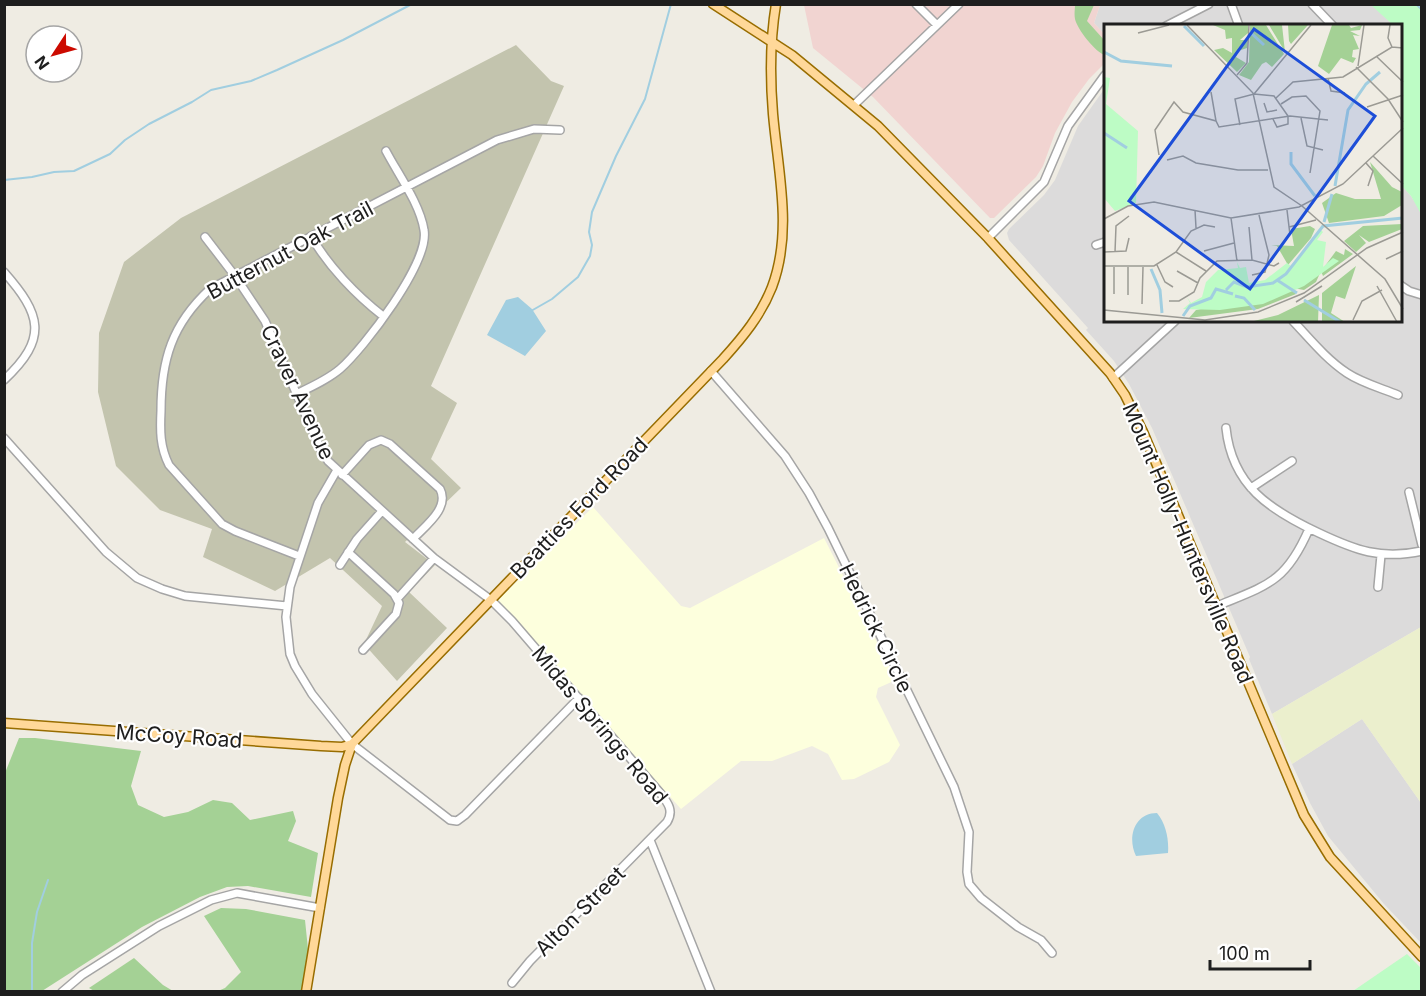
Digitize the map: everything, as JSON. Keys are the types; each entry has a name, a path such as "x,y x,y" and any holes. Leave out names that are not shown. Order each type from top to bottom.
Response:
{"main road":[{"name":"Mount Holly-Huntersville Road","path":"713,4 771,41 854,105 904,150 1089,348 1113,378 1140,424 1295,796 1319,841 1345,873 1422,957"},
{"name":"Beatties Ford Road","path":"306,992 345,765 352,744 747,332 772,286 782,248 783,214 773,112 771,41 776,4"},
{"name":"McCoy Road","path":"4,723 321,746 342,747 352,744"}],"street":[{"path":"916,4 937,25"},
{"path":"854,105 959,4"},
{"path":"1170,24 1209,4"},
{"path":"1231,4 1238,24"},
{"path":"1312,4 1331,24"},
{"path":"988,238 1044,182 1068,126 1104,76"},
{"name":"Butternut Oak Trail","path":"299,556 222,524 169,465 160,438 161,381 168,351 180,326 196,303 210,289 310,236 509,135 534,129 560,130"},
{"path":"296,394 339,369 354,354 414,272 424,249 424,230 416,207 386,151"},
{"path":"310,236 323,255 366,302 383,316"},
{"name":"Craver Avenue","path":"205,237 265,321 320,448 339,472 434,558 490,600"},
{"path":"1096,245 1104,242"},
{"path":"4,272 21,290 31,306 35,335 27,355 4,380"},
{"path":"1402,286 1422,296"},
{"path":"1113,378 1174,322"},
{"path":"1294,322 1321,351 1347,373 1398,395"},
{"name":"Hedrick Circle","path":"711,371 785,456 814,502 954,787 969,832 967,872 969,884 977,894 1018,927 1041,940 1052,953"},
{"path":"1226,428 1235,462 1251,488 1273,509 1309,529 1354,549 1381,555 1422,551"},
{"path":"4,438 106,552 137,578 185,596 287,606"},
{"path":"413,539 442,506 442,491 390,444 381,440 369,445 339,472 318,503 299,556 287,606 288,644 295,666 312,694 352,744 453,822 465,815 579,698"},
{"path":"1251,488 1292,461"},
{"path":"1409,492 1422,545"},
{"path":"340,565 357,539 382,511"},
{"path":"1217,606 1255,590 1279,576 1298,554 1309,529"},
{"path":"348,552 398,598 399,608 396,614 363,650"},
{"path":"1378,587 1381,555"},
{"path":"398,598 434,558"},
{"name":"Midas Springs Road","path":"490,600 512,621 579,698 662,794 670,807 669,819 650,840 711,992"},
{"name":"Alton Street","path":"512,983 530,961 650,840"},
{"path":"62,992 82,975 159,926 211,900 237,894 320,908"}],"shaded area":[{"path":"1371,4 1392,24 1104,24 1104,34 1094,23 1100,5"},
{"path":"804,5 1100,5 1094,23 1104,34 1104,64 1089,79 1072,102 1055,133 1043,166 1036,177 994,218 990,218 873,97 813,48"},
{"path":"516,45 551,81 564,86 431,386 457,403 431,459 461,488 405,542 435,565 409,592 447,628 397,681 364,644 382,606 330,558 275,591 203,557 212,529 160,510 116,466 98,392 99,333 124,262 181,218"},
{"path":"1104,89 1104,322 1402,322 1402,186 1422,214 1421,627 1272,714 1152,428 1129,384 1114,361 1086,330 1088,328 1009,240 1007,233 1009,229 1044,195 1055,180 1078,126"},
{"path":"593,507 681,606 690,608 824,538 896,680 878,688 876,697 900,745 889,762 854,779 842,780 828,754 812,746 772,761 741,761 681,809 497,601"},
{"path":"1421,627 1421,803 1362,719 1292,764 1272,714"},
{"path":"1362,719 1421,803 1421,943 1384,904 1328,836 1292,764"}],"green space":[{"path":"1075,5 1094,5 1087,21 1104,40 1104,54 1087,40 1075,19"},
{"path":"1371,5 1421,5 1421,214 1411,196 1402,186 1402,24 1392,24"},
{"path":"19,738 141,751 131,786 138,805 164,817 188,812 213,800 232,803 250,820 293,811 296,821 288,841 318,853 311,897 248,886 227,887 200,897 142,927 42,991 5,991 5,773"},
{"path":"221,908 246,909 305,920 309,959 303,991 218,991 225,988 241,972 204,916"},
{"path":"1407,954 1421,968 1421,991 1353,991"},
{"path":"134,958 163,985 173,991 96,992 89,988"}],"water":[{"path":"518,297 532,309 546,331 525,356 487,335 506,300"},
{"path":"1157,813 1166,832 1168,853 1136,856 1132,842 1134,828 1143,817"}],"waterway":[{"path":"4,180 74,171 110,154 125,140 149,124 211,90 251,81 277,70 343,40 412,4"},
{"path":"531,311 552,299 578,277 590,256 592,245 589,232 592,212 616,156 645,99 671,4"},
{"path":"1416,4 1422,10"},
{"path":"32,992 32,943 37,912 48,880"}]}
